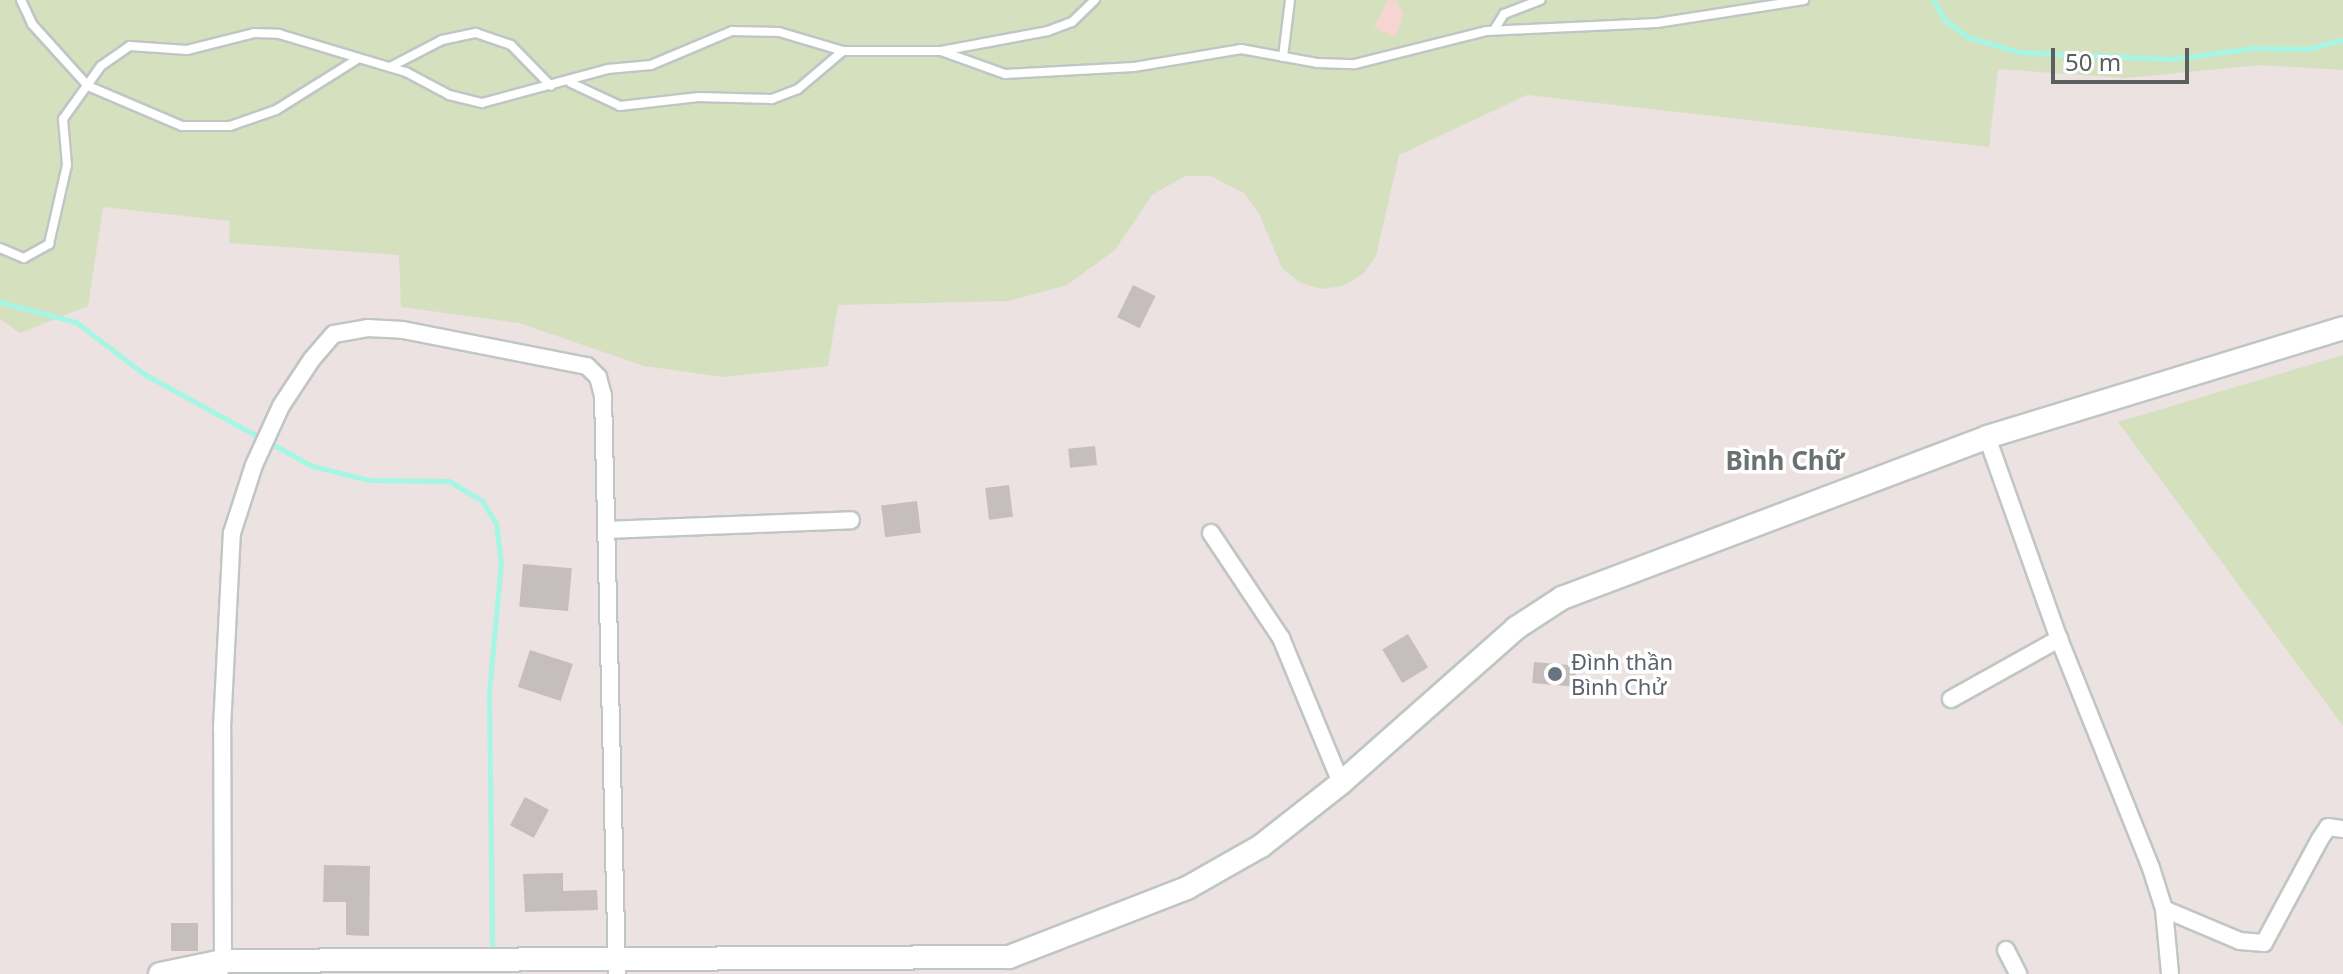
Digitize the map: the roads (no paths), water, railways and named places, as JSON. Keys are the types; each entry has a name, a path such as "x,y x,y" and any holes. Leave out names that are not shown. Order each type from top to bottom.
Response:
{"street":[{"path":"160,974 221,968 459,958 533,958 617,966 855,968 979,961 1020,954 1187,888 1261,846 1341,783 1516,628 1562,598 1987,437 2343,328"},
{"path":"221,968 220,830 229,562 240,502 273,424 334,334 403,330 587,366 603,396 617,966"},
{"path":"1987,437 2059,639 2164,909 2170,974"},
{"path":"607,530 851,520"},
{"path":"1211,533 1281,638 1341,783"},
{"path":"1951,699 2059,639"},
{"path":"2164,909 2240,941 2264,943 2328,827 2343,829"},
{"path":"2006,950 2018,974"}],"lane":[{"path":"21,0 32,24 88,86 167,121 214,129 299,99 356,60"},
{"path":"0,248 24,258 49,244 67,165 63,119 110,58 130,46 187,50 254,33 279,34 356,60 390,67 471,102 494,102 571,83 608,69 651,65 708,37 741,30 798,36 843,51 941,51 1061,28 1095,0"},
{"path":"1283,57 1290,0"},
{"path":"1494,30 1504,14 1540,0"},
{"path":"941,51 1005,74 1134,67 1226,49 1365,63 1494,30 1657,23 1804,0"},
{"path":"390,67 453,35 476,33 511,45 551,86"},
{"path":"571,83 607,103 630,107 698,97 772,99 798,89 843,51"}],"waterway":[{"path":"1933,0 1946,21 1968,37 2018,52 2172,59 2253,48 2306,49 2343,40"},
{"path":"0,302 76,322 144,374 312,466 369,480 449,481 482,501 496,523 501,561 489,693 492,955"}],"place":[{"name":"Đình thần Bình Chử","path":"1555,674"}],"district":[{"name":"Bình Chữ","path":"1785,461"}]}
